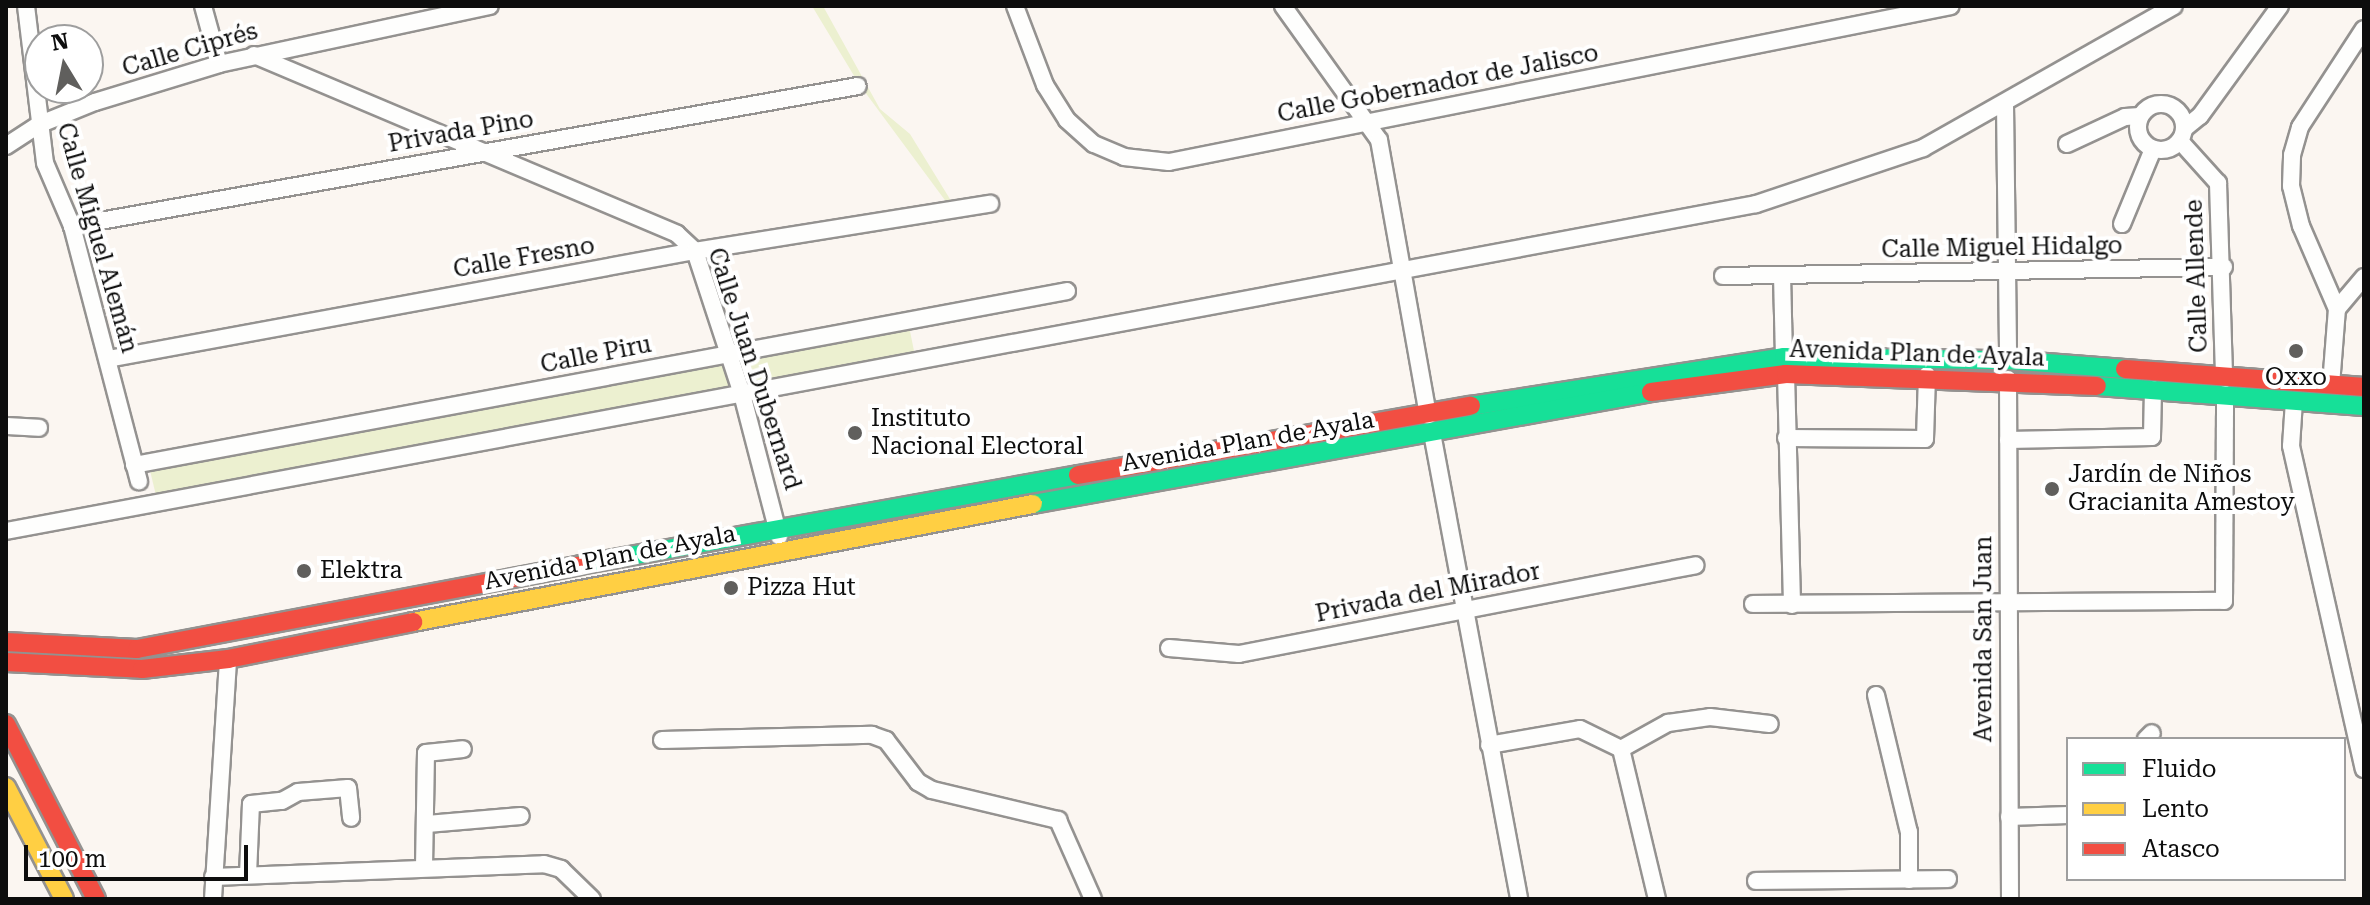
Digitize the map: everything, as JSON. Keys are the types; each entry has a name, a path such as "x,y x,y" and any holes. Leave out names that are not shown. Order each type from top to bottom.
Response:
{"main road":[{"name":"Avenida Plan de Ayala","path":"6,642 137,649 779,527 1674,388 1785,365 2008,360 2224,386 2294,401 2364,406"},
{"name":"Avenida Plan de Ayala","path":"1785,365 2153,389 2364,387"},
{"name":"Avenida Plan de Ayala","path":"6,662 142,669 228,659 1430,425"},
{"path":"6,724 96,899"},
{"path":"6,787 64,899"},
{"path":"55,882 80,868"}],"street":[{"name":"Calle Miguel Alemán","path":"26,6 45,163 72,226 136,473"},
{"path":"203,6 219,64"},
{"name":"Calle Ciprés","path":"6,146 38,125 95,102 219,64 490,6"},
{"name":"Calle Gobernador de Jalisco","path":"1015,6 1045,85 1067,120 1094,144 1124,157 1169,162 1951,6"},
{"path":"1283,6 1371,121 1379,140 1400,272 1519,899"},
{"path":"6,531 1756,204 1923,148 2174,6"},
{"path":"2140,116 2139,136 2153,149 2172,148 2200,116 2280,6"},
{"path":"2331,385 2337,309 2301,226 2291,186 2292,155 2300,127 2364,29"},
{"name":"Calle Juan Dubernard","path":"254,55 677,234 695,251 730,355 779,527 780,550"},
{"name":"Privada Pino","path":"72,226 858,86"},
{"path":"2005,104 2008,360"},
{"path":"2067,144 2125,117 2140,116 2154,105 2172,106 2182,135"},
{"name":"Calle Allende","path":"2006,601 2224,601 2224,267 2218,183 2182,135"},
{"path":"2122,224 2153,149"},
{"name":"Calle Fresno","path":"108,359 695,251 949,208 990,204"},
{"name":"Calle Miguel Hidalgo","path":"1723,276 2224,267"},
{"path":"1782,275 1792,605"},
{"path":"2337,309 2362,275"},
{"name":"Calle Piru","path":"136,473 1067,291"},
{"path":"1786,438 1925,439 1927,375"},
{"name":"Avenida San Juan","path":"2008,379 2006,601 2010,899"},
{"path":"2008,440 2152,437 2153,389"},
{"path":"2294,401 2291,446 2364,769"},
{"path":"6,426 39,428"},
{"name":"Privada del Mirador","path":"1169,648 1239,654 1695,565"},
{"path":"1753,604 2006,601"},
{"path":"213,899 228,659"},
{"path":"1876,695 1909,832 1902,880 1895,899"},
{"path":"1621,749 1668,723 1710,717 1770,724"},
{"path":"1489,745 1580,729 1621,749"},
{"path":"662,740 872,735 886,740 918,782 932,790 1058,820 1093,899"},
{"path":"424,867 426,753 463,749"},
{"path":"1621,749 1657,899"},
{"path":"248,875 251,804 282,801 298,792 348,788 351,818"},
{"path":"2009,817 2066,815"},
{"path":"427,824 521,816"},
{"path":"213,877 544,864 561,869 592,899"},
{"path":"1756,881 1948,879"},
{"path":"1811,881 1811,899"}],"green space":[{"path":"812,6 823,6 880,109 910,134 953,204 950,207 859,84"},
{"path":"908,321 916,361 158,504 148,462"}],"traffic: fast":[{"path":"1471,406 1784,357 2008,360 2125,369"},
{"path":"2097,386 2364,406"},
{"path":"1033,504 1651,392"},
{"path":"580,565 1078,475"}],"traffic: slow":[{"path":"413,622 1033,504"},
{"path":"6,787 64,899"}],"traffic: jam":[{"path":"2125,369 2364,387"},
{"path":"1651,392 1786,374 2097,386"},
{"path":"1078,475 1471,406"},
{"path":"6,642 137,649 580,565"},
{"path":"6,662 142,669 228,659 413,622"},
{"path":"6,724 96,899"}],"place":[{"name":"Oxxo","path":"2296,351"},
{"name":"Instituto Nacional Electoral","path":"855,433"},
{"name":"Jardín de Niños Gracianita Amestoy","path":"2052,489"},
{"name":"Elektra","path":"304,571"},
{"name":"Pizza Hut","path":"731,588"}]}
